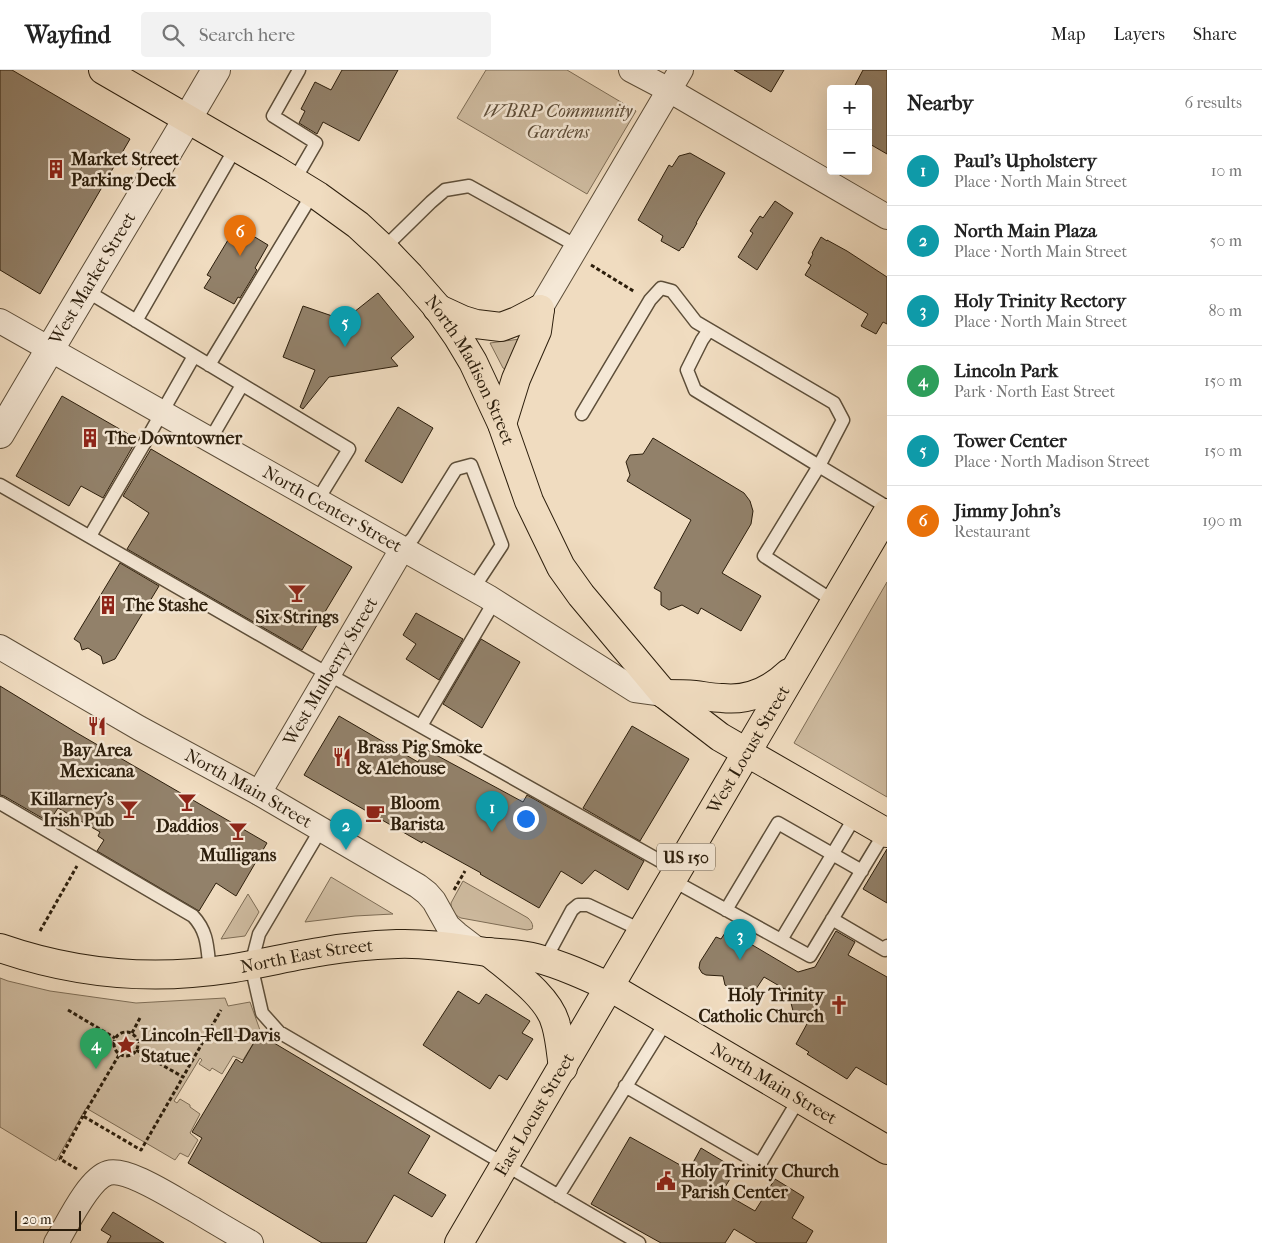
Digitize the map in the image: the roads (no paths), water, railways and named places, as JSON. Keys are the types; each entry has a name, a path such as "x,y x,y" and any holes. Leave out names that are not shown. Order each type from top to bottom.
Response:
{"main road":[{"name":"North Madison Street","path":"103,70 303,187 358,225 410,276 437,307 473,362 502,424 529,501 561,567 581,595 664,694 720,737 746,753"},
{"path":"437,307 463,320 476,324 501,327 517,321 540,308"},
{"path":"502,424 516,379 537,331 540,308"},
{"name":"West Locust Street","path":"610,987 887,513"},
{"path":"664,694 695,695 724,699 744,698 764,692 799,664"},
{"path":"746,753 886,832"},
{"name":"North East Street","path":"0,948 40,961 64,966 124,974 180,974 251,965 326,950 396,944 427,944 533,957 573,970 610,987"},
{"path":"484,951 532,989 550,1009 556,1025 563,1068"},
{"name":"North Main Street","path":"610,987 887,1150"},
{"name":"East Locust Street","path":"460,1243 610,987"}],"street":[{"name":"West Market Street","path":"0,434 49,348 216,70"},
{"path":"631,70 669,90 887,217"},
{"path":"540,308 583,255 681,70"},
{"name":"North Center Street","path":"0,321 473,589 635,690 664,694"},
{"name":"West Mulberry Street","path":"258,792 402,549"},
{"name":"North Main Street","path":"0,647 139,728 258,792 423,890 434,901 448,926 484,951"},
{"path":"56,1243 92,1184 102,1176 116,1172 126,1174 149,1184 251,1243"}],"lane":[{"path":"209,365 303,187 316,143 273,116 299,70"},
{"path":"136,322 236,147"},
{"path":"383,249 445,190 469,186 583,255"},
{"path":"582,414 650,300 661,288 672,291 696,322 834,403 842,420 819,466 764,556 835,602"},
{"path":"85,290 349,449 317,501"},
{"path":"709,330 687,370 695,390 887,507"},
{"path":"90,536 194,356"},
{"path":"210,440 242,385"},
{"path":"402,549 413,538 456,469 471,465 502,545 473,589"},
{"path":"0,485 421,726 675,876 726,910 810,956 886,832"},
{"path":"421,726 494,602"},
{"path":"0,803 193,916 201,924 205,935 210,971"},
{"path":"781,940 856,815"},
{"path":"726,910 778,823 862,871"},
{"path":"321,829 259,934 251,965 262,1013 279,1032 639,1243"},
{"path":"545,960 572,910 578,905 588,905 643,931"},
{"path":"832,919 885,950 887,946"},
{"path":"558,1196 667,1020"},
{"path":"626,1086 760,1164 800,1099"}],"place":[{"name":"Market Street Parking Deck","path":"56,169"},
{"name":"Jimmy John's","path":"240,256"},
{"name":"Tower Center","path":"345,347"},
{"name":"The Downtowner","path":"90,438"},
{"name":"Six Strings","path":"297,593"},
{"name":"The Stashe","path":"108,605"},
{"name":"Bay Area Mexicana","path":"97,726"},
{"name":"Brass Pig Smoke & Alehouse","path":"342,757"},
{"name":"Daddios","path":"187,802"},
{"name":"Killarney's Irish Pub","path":"129,809"},
{"name":"Bloom Barista","path":"375,813"},
{"name":"Mulligans","path":"238,831"},
{"name":"Paul's Upholstery","path":"492,832"},
{"name":"North Main Plaza","path":"346,850"},
{"name":"Holy Trinity Rectory","path":"740,960"},
{"name":"Holy Trinity Catholic Church","path":"839,1005"},
{"name":"Lincoln-Fell-Davis Statue","path":"126,1045"},
{"name":"Lincoln Park","path":"96,1069"},
{"name":"Holy Trinity Church Parish Center","path":"666,1181"}],"park label":[{"name":"WBRP Community Gardens","path":"558,121"}]}
